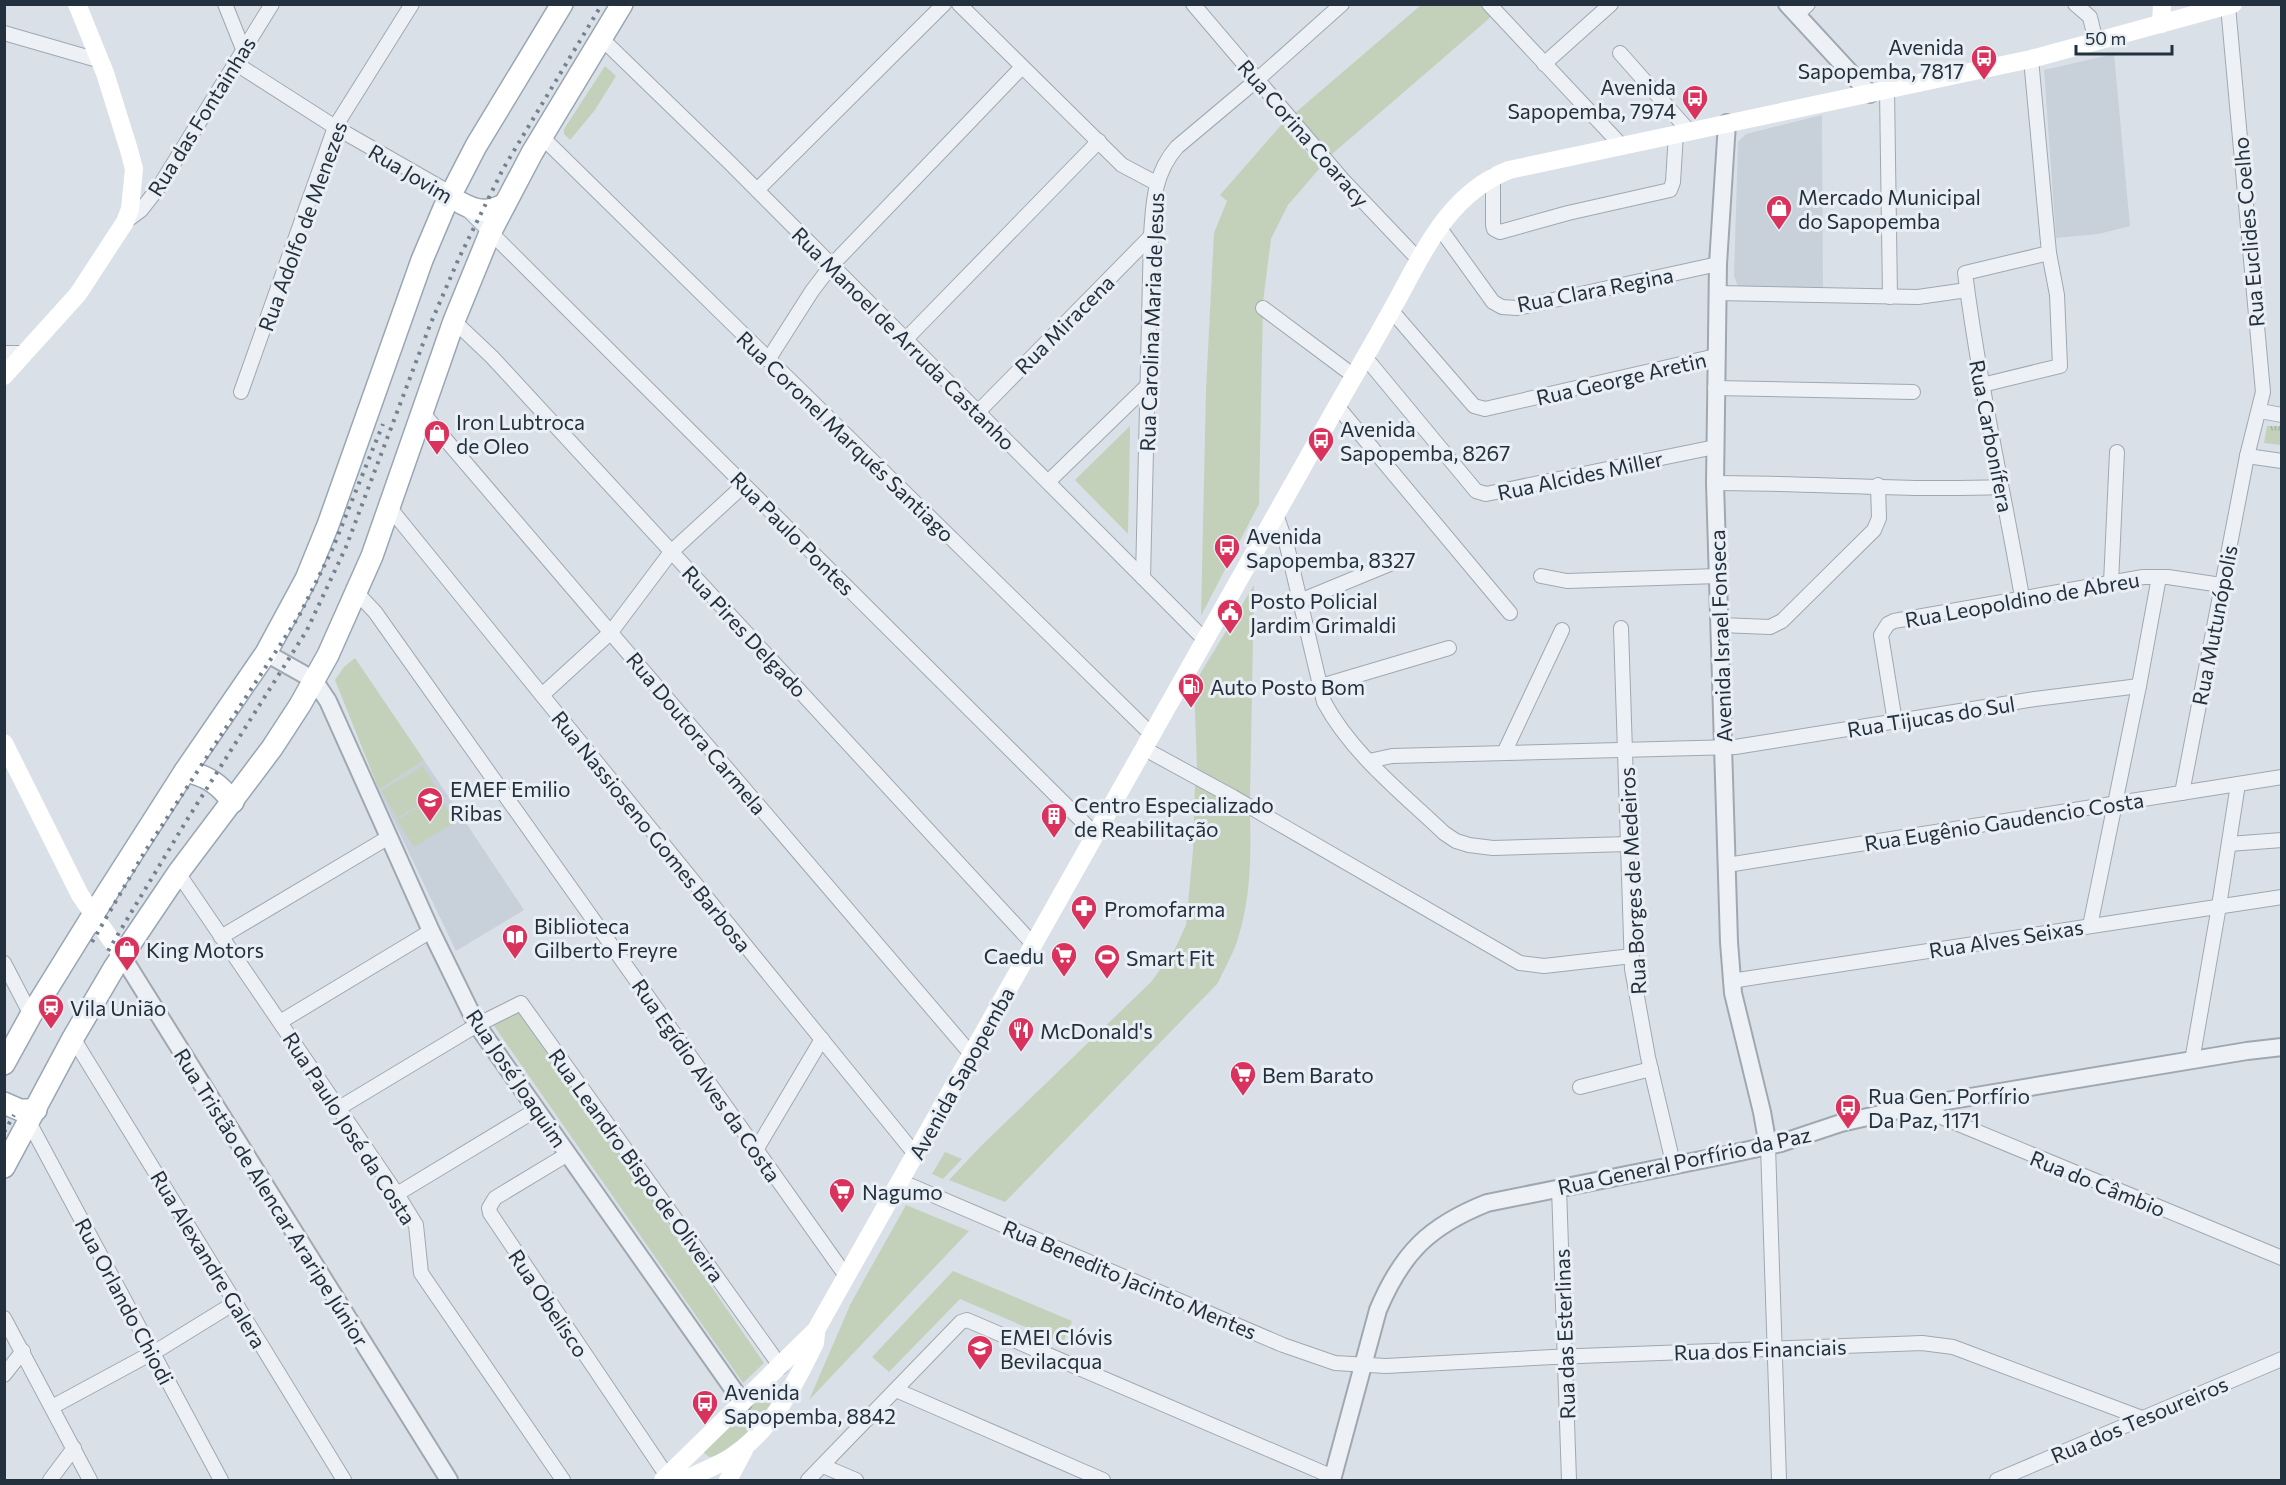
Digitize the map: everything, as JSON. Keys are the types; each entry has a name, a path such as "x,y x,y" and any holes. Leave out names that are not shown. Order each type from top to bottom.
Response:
{"main road":[{"path":"4,376 78,294 125,222 130,208 134,169 101,61 77,4"},
{"path":"4,1064 93,915 185,771 266,653 306,579 328,525 422,260 457,199 476,146 562,4"},
{"path":"4,1167 73,1038 122,956 178,873 272,748 314,680 357,593 454,321 490,233 542,136 622,4"},
{"path":"2161,24 2162,4"},
{"name":"Avenida Sapopemba","path":"681,1479 705,1440 816,1330 1338,406 1418,259 1461,199 1493,176 1509,170 2031,59 2230,5"},
{"path":"457,199 475,210 484,212 505,204"},
{"name":"Rua Tristão de Alencar Araripe Júnior","path":"4,743 80,895 122,956"},
{"path":"185,771 216,782 233,802"},
{"path":"4,1103 32,1116"},
{"name":"Avenida Sapopemba","path":"681,1479 719,1465 746,1446 780,1408 815,1343 816,1330"},
{"path":"776,1371 782,1385 780,1408"},
{"path":"681,1479 705,1440"},
{"path":"728,1480 746,1446"}],"street":[{"path":"225,4 243,49"},
{"name":"Rua das Fontainhas","path":"125,222 141,210 159,188 272,4"},
{"name":"Rua Adolfo de Menezes","path":"241,392 335,127 412,4"},
{"path":"757,190 944,4"},
{"path":"959,4 1122,165 1156,183"},
{"name":"Rua Corina Coaracy","path":"1193,4 1342,180 1418,259"},
{"name":"Rua Carolina Maria de Jesus","path":"1143,578 1151,236 1156,183 1166,160 1177,147 1342,4"},
{"path":"1489,4 1621,145"},
{"path":"1544,64 1611,4"},
{"path":"2075,4 2090,17 2096,42"},
{"name":"Rua Euclides Coelho","path":"2230,5 2263,392 2247,456"},
{"path":"1797,8 1879,92 1890,297"},
{"path":"4,33 101,61"},
{"name":"Rua Manoel de Arruda Castanho","path":"601,38 757,190 1205,640"},
{"path":"1493,176 1493,225 1496,232 1670,190 1682,132 1620,53"},
{"path":"1982,386 2060,366 2057,295 2049,253 2031,59"},
{"name":"Rua Jovim","path":"235,63 335,127 457,199 490,233"},
{"path":"768,360 812,291 831,266 1022,67"},
{"name":"Avenida Israel Fonseca","path":"1727,123 1718,264 1715,483 1731,981 1768,1146"},
{"name":"Rua Coronel Marqués Santiago","path":"542,136 1147,741 1233,797 1520,963 1544,966 1632,956"},
{"path":"905,340 1099,141"},
{"name":"Rua Clara Regina","path":"1439,227 1493,302 1502,307 1517,308 1718,264"},
{"name":"Rua Paulo Pontes","path":"490,233 1095,834"},
{"name":"Rua Miracena","path":"978,412 1151,236"},
{"name":"Rua Carbonífera","path":"2022,597 1982,386 1965,273 2049,253"},
{"path":"1718,292 1918,297 1967,291"},
{"path":"1263,309 1354,376"},
{"name":"Rua George Aretin","path":"1391,310 1474,406 1485,409 1716,356"},
{"name":"Rua Pires Delgado","path":"454,321 492,357 1033,944"},
{"path":"4,354 26,354"},
{"name":"Rua Alcides Miller","path":"1365,357 1480,493 1486,494 1715,447"},
{"path":"1048,482 1148,385"},
{"path":"1715,388 1913,392"},
{"path":"1338,406 1510,613"},
{"path":"2259,411 2282,415"},
{"name":"Rua Doutora Carmela","path":"422,412 971,1054"},
{"path":"2111,583 2117,452"},
{"path":"2247,456 2282,461"},
{"name":"Rua Mutunópolis","path":"2182,794 2247,456"},
{"path":"1715,483 1878,485 1944,489 2001,487"},
{"path":"542,695 611,632 671,552 744,485"},
{"path":"1719,625 1770,627 1782,621 1874,530 1879,518 1878,485"},
{"name":"Rua Nassioseno Gomes Barbosa","path":"389,507 915,1154"},
{"path":"1276,514 1287,546 1324,702 1333,719 1369,761 1444,833 1463,843 1493,848 1629,844"},
{"path":"1300,601 1392,563"},
{"path":"1541,576 1567,581 1718,576"},
{"name":"Rua Leopoldino de Abreu","path":"1895,722 1881,635 1888,624 2022,597 2143,577 2221,585"},
{"path":"2090,926 2116,804 2159,577"},
{"name":"Rua Egídio Alves da Costa","path":"357,593 375,612 846,1276"},
{"name":"Rua Borges de Medeiros","path":"1621,628 1632,956 1639,1009 1674,1167"},
{"path":"1504,753 1562,630"},
{"path":"1321,687 1449,648"},
{"name":"Rua José Joaquim","path":"266,653 314,680 328,701 431,931 477,1025 743,1403"},
{"name":"Rua Tijucas do Sul","path":"1369,761 1392,756 1755,745 2035,699 2139,686"},
{"name":"Rua Eugênio Gaudencio Costa","path":"1727,865 2282,777"},
{"path":"2192,1060 2238,784"},
{"path":"221,937 389,837"},
{"path":"2229,844 2282,840"},
{"name":"Rua Paulo José da Costa","path":"178,873 397,1194 416,1225 421,1273 563,1480"},
{"name":"Rua Alves Seixas","path":"1731,981 2282,897"},
{"path":"280,1022 431,931"},
{"name":"Rua Tristão de Alencar Araripe Júnior","path":"122,956 449,1480"},
{"path":"4,963 32,1015"},
{"name":"Rua Leandro Bispo de Oliveira","path":"477,1025 517,1004 523,1005 776,1371"},
{"path":"339,1108 477,1025"},
{"name":"Rua Alexandre Galera","path":"73,1038 344,1480"},
{"path":"756,1150 822,1039"},
{"name":"Rua General Porfírio da Paz","path":"1332,1479 1378,1310 1389,1284 1410,1252 1436,1229 1461,1214 1487,1203 1674,1167 1768,1146 1841,1123 1915,1106 2282,1047"},
{"path":"1580,1087 1651,1069"},
{"name":"Rua do Câmbio","path":"1915,1106 2282,1258"},
{"path":"397,1194 536,1110"},
{"name":"Rua Orlando Chiodi","path":"32,1116 221,1480"},
{"path":"1768,1146 1779,1480"},
{"name":"Rua Obelisco","path":"568,1154 495,1198 489,1208 490,1213 681,1479"},
{"name":"Rua Benedito Jacinto Mentes","path":"900,1181 1283,1345 1335,1363 1364,1365"},
{"name":"Rua das Esterlinas","path":"1558,1188 1569,1480"},
{"path":"52,1407 153,1352 236,1302"},
{"path":"4,1318 90,1480"},
{"path":"808,1480 961,1322 972,1321 1332,1479"},
{"name":"Rua dos Financiais","path":"1364,1365 1922,1342 1939,1344 1984,1358 2142,1418"},
{"path":"4,1375 23,1351"},
{"name":"Rua dos Tesoureiros","path":"1997,1480 2282,1359"},
{"path":"896,1390 1088,1478 1103,1480"},
{"path":"50,1480 74,1448"},
{"path":"823,1466 856,1480"}],"shaded area":[{"path":"2114,54 2130,226 2099,234 2056,238 2044,70"},
{"name":"Mercado Municipal do Sapopemba","path":"1822,115 1823,289 1738,286 1734,276 1738,142 1746,134"},
{"name":"EMEF Emilio Ribas","path":"424,760 524,910 456,951 379,790"}],"green space":[{"path":"1421,5 1481,5 1492,16 1331,155 1295,113"},
{"path":"605,66 616,76 595,110 570,140 564,134 564,129"},
{"path":"1283,123 1320,168 1288,205 1271,239 1263,302 1259,504 1201,616 1206,389 1214,233 1227,201 1220,195"},
{"path":"1130,426 1130,436 1128,534 1075,480"},
{"path":"2267,426 2281,426 2281,445 2264,443"},
{"path":"1254,585 1250,799 1197,770 1194,684"},
{"path":"355,658 424,760 379,790 335,680 344,667"},
{"path":"423,766 439,793 397,818 381,791"},
{"path":"1195,783 1250,814 1250,860 1246,905 1237,941 1218,983 1005,1202 949,1180 981,1146 1151,982 1175,949 1186,925 1193,850"},
{"path":"439,795 455,822 414,847 397,820"},
{"path":"513,1008 521,1011 764,1363 743,1383 492,1023"},
{"path":"945,1152 962,1159 943,1179 932,1174"},
{"path":"906,1205 969,1231 809,1400 851,1303"},
{"path":"953,1271 1072,1321 1063,1343 960,1299 889,1372 872,1357"},
{"path":"772,1385 777,1388 779,1397 748,1434 719,1455 709,1457 704,1453 708,1442"}],"railway":[{"path":"108,951 185,823 307,630 346,547 430,325 459,258 503,169 602,4"},
{"path":"92,942 144,853 299,616 332,550 383,424"},
{"path":"4,1132 14,1115"}],"place":[{"name":"Avenida Sapopemba, 7817","path":"1984,81"},
{"name":"Avenida Sapopemba, 7974","path":"1695,121"},
{"name":"Mercado Municipal do Sapopemba","path":"1779,231"},
{"name":"Iron Lubtroca de Oleo","path":"437,456"},
{"name":"Avenida Sapopemba, 8267","path":"1321,463"},
{"name":"Avenida Sapopemba, 8327","path":"1227,570"},
{"name":"Posto Policial Jardim Grimaldi","path":"1230,635"},
{"name":"Auto Posto Bom","path":"1191,709"},
{"name":"EMEF Emilio Ribas","path":"430,823"},
{"name":"Centro Especializado de Reabilitação","path":"1054,839"},
{"name":"Promofarma","path":"1084,931"},
{"name":"Biblioteca Gilberto Freyre","path":"515,960"},
{"name":"King Motors","path":"127,972"},
{"name":"Caedu","path":"1064,978"},
{"name":"Smart Fit","path":"1107,980"},
{"name":"Vila União","path":"51,1030"},
{"name":"McDonald's","path":"1021,1053"},
{"name":"Bem Barato","path":"1243,1097"},
{"name":"Rua Gen. Porfírio Da Paz, 1171","path":"1848,1130"},
{"name":"Nagumo","path":"842,1214"},
{"name":"EMEI Clóvis Bevilacqua","path":"980,1371"},
{"name":"Avenida Sapopemba, 8842","path":"705,1426"}]}
